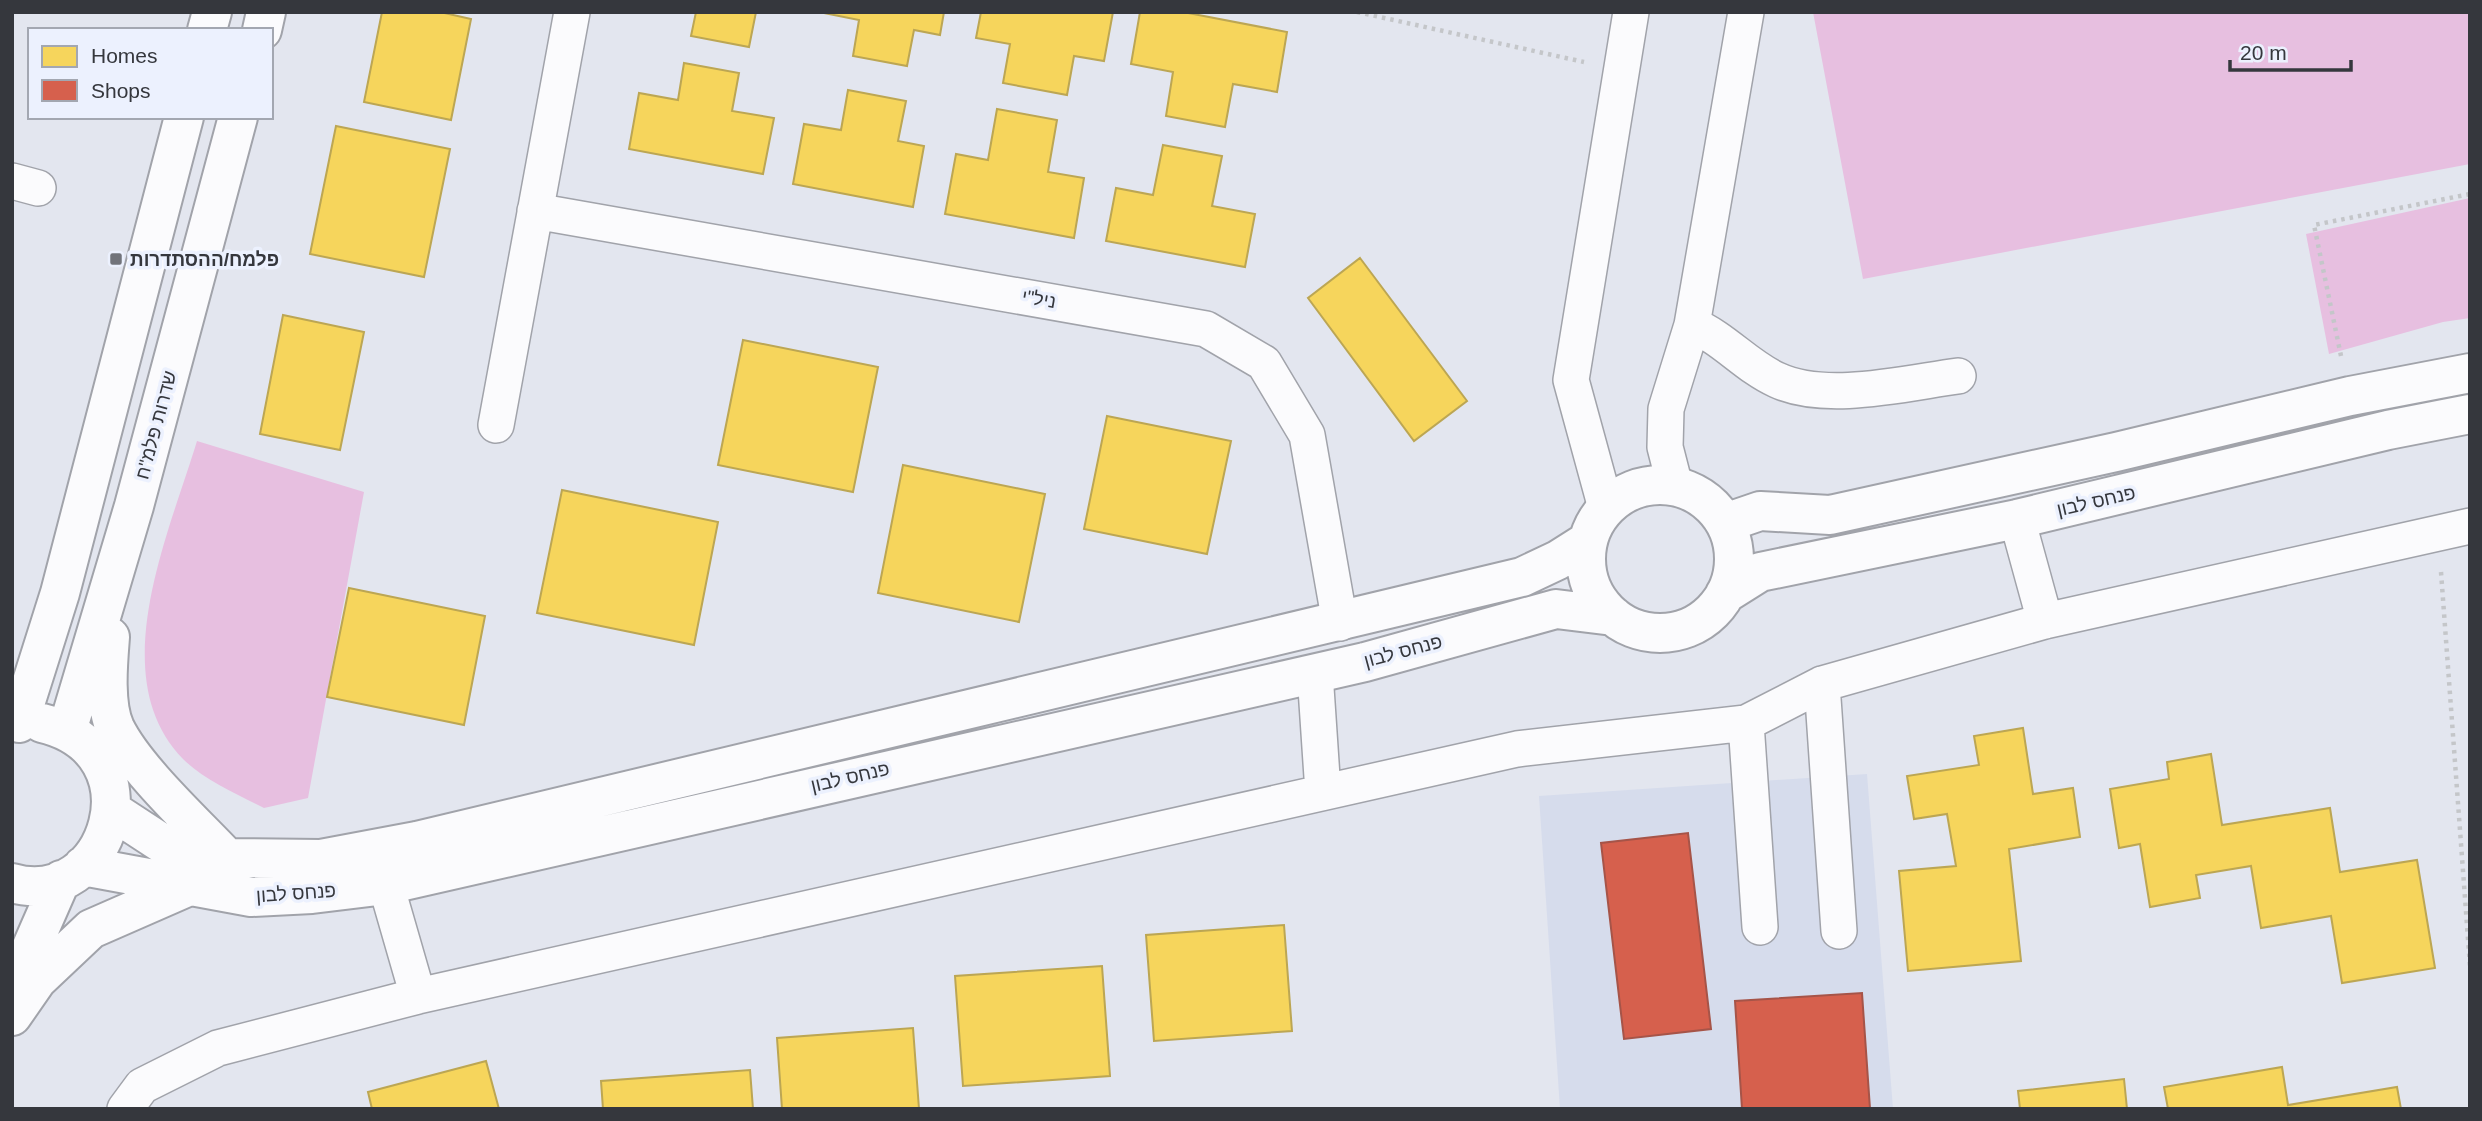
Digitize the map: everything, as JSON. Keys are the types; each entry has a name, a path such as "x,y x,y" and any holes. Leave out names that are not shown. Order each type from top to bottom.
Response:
{"street":[{"path":"496,425 572,12"},
{"path":"1606,508 1572,380 1632,12"},
{"path":"1675,486 1665,447 1666,409 1692,325 1746,12"},
{"path":"12,992 72,873 100,847 110,823 112,797 106,772 94,752 67,731 39,722 15,724 60,593 183,119"},
{"name":"שדרות פלמ\"ח","path":"67,731 134,506 237,119"},
{"name":"ניל\"י","path":"535,211 1206,329 1264,363 1307,435 1340,623"},
{"path":"1692,325 1711,333 1778,381 1838,393 1958,376"},
{"path":"1725,523 1760,511 1830,515 2116,452 2350,396 2470,373"},
{"name":"פנחס לבון","path":"1725,594 1760,572 2017,519 2388,430 2470,414"},
{"path":"1675,486 1703,500 1725,523 1732,546 1733,571 1725,594 1712,611 1695,624 1675,632 1652,633 1631,628 1613,616 1599,601 1589,583 1586,562 1588,541 1606,508 1620,496 1638,488 1675,486"},
{"path":"134,506 110,638 107,681 114,727 150,777 227,858"},
{"path":"2017,519 2045,621"},
{"path":"125,1109 142,1086 218,1048 418,996 1517,749 1746,723 1822,684 2045,621 2454,529"},
{"name":"פנחס לבון","path":"111,810 163,844 227,858 321,859 417,841 1340,623 1522,577 1558,560 1588,541"},
{"path":"12,663 60,593"},
{"name":"פנחס לבון","path":"12,883 40,885 72,873 251,897 312,894 386,885 727,804 1315,673 1556,609 1613,616"},
{"path":"1315,673 1323,792"},
{"path":"1822,684 1839,931"},
{"path":"1746,723 1760,927"},
{"path":"386,885 418,996"},
{"path":"12,1016 37,980 91,929 187,887"}],"path":[{"path":"1357,12 1622,70"},
{"path":"2350,396 2314,225 2470,194"},
{"path":"2454,529 2470,966"}],"shaded area":[{"path":"1813,12 2469,12 2470,164 1863,279"},
{"path":"2470,198 2470,318 2443,322 2329,354 2306,234"},
{"path":"197,441 364,492 308,798 264,808 201,774 183,759 159,726 148,688 145,647 150,604 159,561"},
{"path":"1867,774 1893,1109 1560,1109 1539,796"}],"building: Homes":[{"path":"382,12 440,12 471,19 451,120 364,102"},
{"path":"696,12 756,12 749,47 691,36"},
{"path":"819,12 944,12 940,35 914,30 907,66 853,56 859,20"},
{"path":"981,12 1113,12 1104,61 1074,56 1067,95 1003,83 1010,44 976,38"},
{"path":"1140,12 1183,12 1287,32 1277,92 1233,84 1225,127 1166,116 1173,72 1131,64"},
{"path":"684,63 739,73 732,111 774,118 763,174 629,149 639,93 678,100"},
{"path":"848,90 906,101 898,141 924,146 913,207 793,184 804,124 841,130"},
{"path":"997,109 1057,120 1048,172 1084,178 1074,238 945,214 956,154 988,160"},
{"path":"336,126 450,149 424,277 310,254"},
{"path":"1163,145 1222,156 1212,206 1255,214 1245,267 1106,241 1116,188 1153,195"},
{"path":"1360,258 1467,401 1414,441 1308,298"},
{"path":"283,315 364,332 340,450 260,434"},
{"path":"743,340 878,367 853,492 718,465"},
{"path":"1107,416 1231,441 1207,554 1084,529"},
{"path":"903,465 1045,494 1019,622 878,593"},
{"path":"562,490 718,522 694,645 537,613"},
{"path":"349,588 485,616 464,725 327,697"},
{"path":"2023,728 2033,794 2073,788 2080,837 2009,849 2021,961 1908,971 1899,871 1956,866 1947,814 1914,819 1907,776 1979,765 1974,736"},
{"path":"2211,754 2222,825 2330,808 2340,872 2417,860 2435,968 2342,983 2331,916 2261,928 2251,866 2196,875 2200,898 2150,907 2140,844 2119,848 2110,789 2169,779 2167,762"},
{"path":"1284,925 1292,1031 1154,1041 1146,935"},
{"path":"1102,966 1110,1076 963,1086 955,976"},
{"path":"913,1028 919,1109 782,1109 777,1038"},
{"path":"486,1061 499,1109 372,1109 368,1092"},
{"path":"2282,1067 2288,1105 2397,1087 2401,1109 2168,1109 2164,1087"},
{"path":"750,1070 753,1109 603,1109 601,1081"},
{"path":"2124,1079 2127,1109 2020,1109 2018,1091"}],"building: Shops":[{"path":"1688,833 1711,1029 1624,1039 1601,843"},
{"path":"1862,993 1870,1109 1742,1109 1735,1001"}],"place":[{"name":"פלמח/ההסתדרות","path":"116,259"}]}
